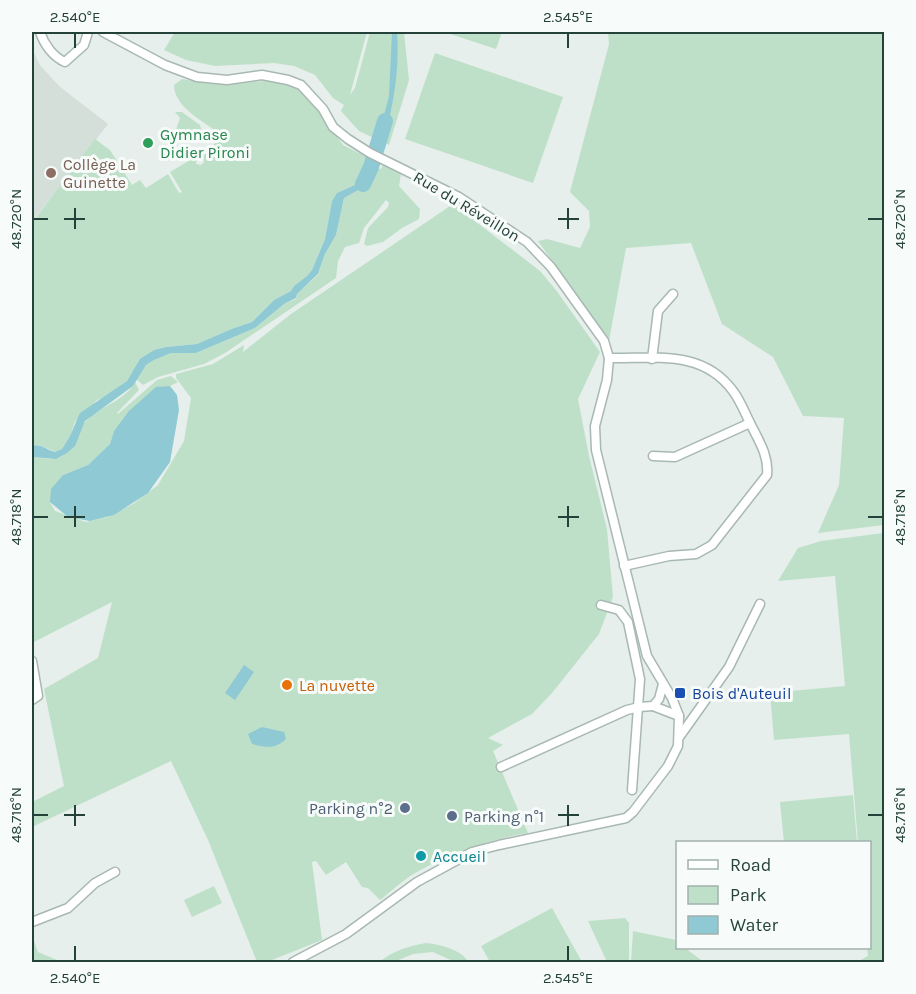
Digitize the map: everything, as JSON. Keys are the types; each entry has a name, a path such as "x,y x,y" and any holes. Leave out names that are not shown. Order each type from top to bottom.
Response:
{"street":[{"path":"40,32 48,47 58,59 65,62 84,45 88,32"},
{"name":"Rue du Réveillon","path":"104,32 165,65 197,77 227,80 262,75 301,85 322,109 333,127 348,139 374,155 459,197 527,242 551,267 594,325 604,341 609,358"},
{"path":"652,359 658,311 673,294"},
{"path":"293,963 346,934 417,882 472,852 626,818 633,813 668,766 678,746 679,716 647,656 624,566 596,450 595,426 607,380 609,358 686,359 704,365 722,377 734,392 764,450 768,463 767,475 712,545 696,554 669,556 624,566"},
{"path":"653,456 675,457 750,423"},
{"path":"680,736 729,667 760,604"},
{"path":"601,605 619,610 628,622 640,679 632,789"},
{"path":"32,661 38,696 32,700"},
{"path":"653,706 663,684"},
{"path":"501,767 627,710 653,706 679,716"},
{"path":"32,922 68,908 95,883 115,872"}],"shaded area":[{"name":"Collège La Guinette","path":"32,49 40,65 59,86 108,124 32,222"}],"green space":[{"path":"175,32 367,32 350,95 355,88 370,32 404,32 409,80 389,145 359,131 341,111 344,105 333,98 315,75 294,66 274,63 215,66 186,60 164,50"},
{"path":"444,32 502,32 496,49"},
{"path":"608,32 884,32 884,525 818,533 839,485 844,418 803,416 773,357 722,324 691,243 626,248 609,341 538,241 547,239 580,248 590,227 589,211 570,192 609,44"},
{"path":"435,53 563,97 533,183 405,139"},
{"path":"182,79 210,84 273,80 298,89 310,98 343,145 367,157 365,163 368,164 357,184 337,193 332,201 325,239 312,270 291,291 274,300 252,322 197,344 154,350 141,359 127,381 106,397 97,400 75,422 62,449 56,452 39,445 32,446 32,223 95,139 110,150 132,185 140,180 146,188 168,174 179,193 182,192 170,172 195,157 197,158 196,164 201,165 204,162 202,153 214,144 218,130 216,131 196,117 178,100 174,85"},
{"path":"175,112 182,112 200,125 202,132 185,141 176,130 180,118"},
{"path":"383,165 401,174 399,186 420,209 419,219 383,242 367,246 364,244 368,228 388,207 389,203 386,200 364,228 359,243 345,247 338,261 336,278 225,353 204,364 158,377 143,385 136,379 146,365 154,360 171,353 196,353 255,328 284,304 296,299 297,294 318,275 325,254 336,235 344,198 371,183 377,168 381,169"},
{"path":"453,204 540,271 600,352 578,399 607,529 613,597 599,634 552,693 532,714 488,738 503,745 493,751 528,833 485,843 443,859 412,875 380,900 368,888 362,887 346,862 326,875 316,861 312,862 322,940 267,962 257,962 208,840 171,761 32,827 32,802 64,786 44,689 98,658 112,602 32,643 32,457 50,459 60,457 69,450 87,420 126,394 135,382 139,390 118,414 157,380 171,376 178,382 156,388 114,431 110,444 88,465 63,475 50,502 55,511 86,522 108,517 133,504 158,485 184,441 191,398 176,378 176,374 213,364 244,345 243,352 291,314"},
{"path":"884,533 884,962 857,962 868,956 867,949 871,949 871,841 858,841 849,734 774,740 770,693 845,686 835,576 778,581 798,548 821,541"},
{"path":"853,795 857,841 784,841 780,802"},
{"path":"214,886 222,903 192,917 184,900"},
{"path":"552,908 582,962 490,962 481,946"},
{"path":"625,918 629,923 629,962 607,962 588,921"},
{"path":"633,931 676,940 676,949 686,949 704,962 631,962"},
{"path":"32,935 38,952 62,962 32,962"},
{"path":"426,943 450,948 469,962 455,962 433,952 413,954 394,962 379,962 401,950"}],"water":[{"path":"392,32 397,32 397,75 383,144 375,141 379,135 389,96"},
{"path":"368,164 377,168 371,183 344,198 336,235 325,254 318,274 297,294 296,298 284,304 255,328 196,353 171,353 154,360 146,365 133,386 85,421 75,446 67,453 56,459 32,457 32,446 35,445 55,452 62,449 80,413 127,381 140,359 154,350 197,344 252,322 274,300 291,291 312,270 325,239 332,201 337,193 357,184"},
{"path":"170,386 177,395 179,410 170,462 148,493 114,515 90,521 68,517 50,502 51,489 63,475 88,465 110,444 114,431 129,411 156,387"},
{"path":"244,665 254,672 235,700 225,693"},
{"path":"262,727 284,732 286,739 270,747 252,744 248,734"}],"waterway":[{"path":"363,184 371,167 385,121"}],"place":[{"name":"Gymnase Didier Pironi","path":"148,143"},
{"name":"Collège La Guinette","path":"51,173"},
{"name":"La nuvette","path":"287,685"},
{"name":"Bois d'Auteuil","path":"680,693"},
{"name":"Parking n°2","path":"405,808"},
{"name":"Parking n°1","path":"452,816"},
{"name":"Accueil","path":"421,856"}]}
